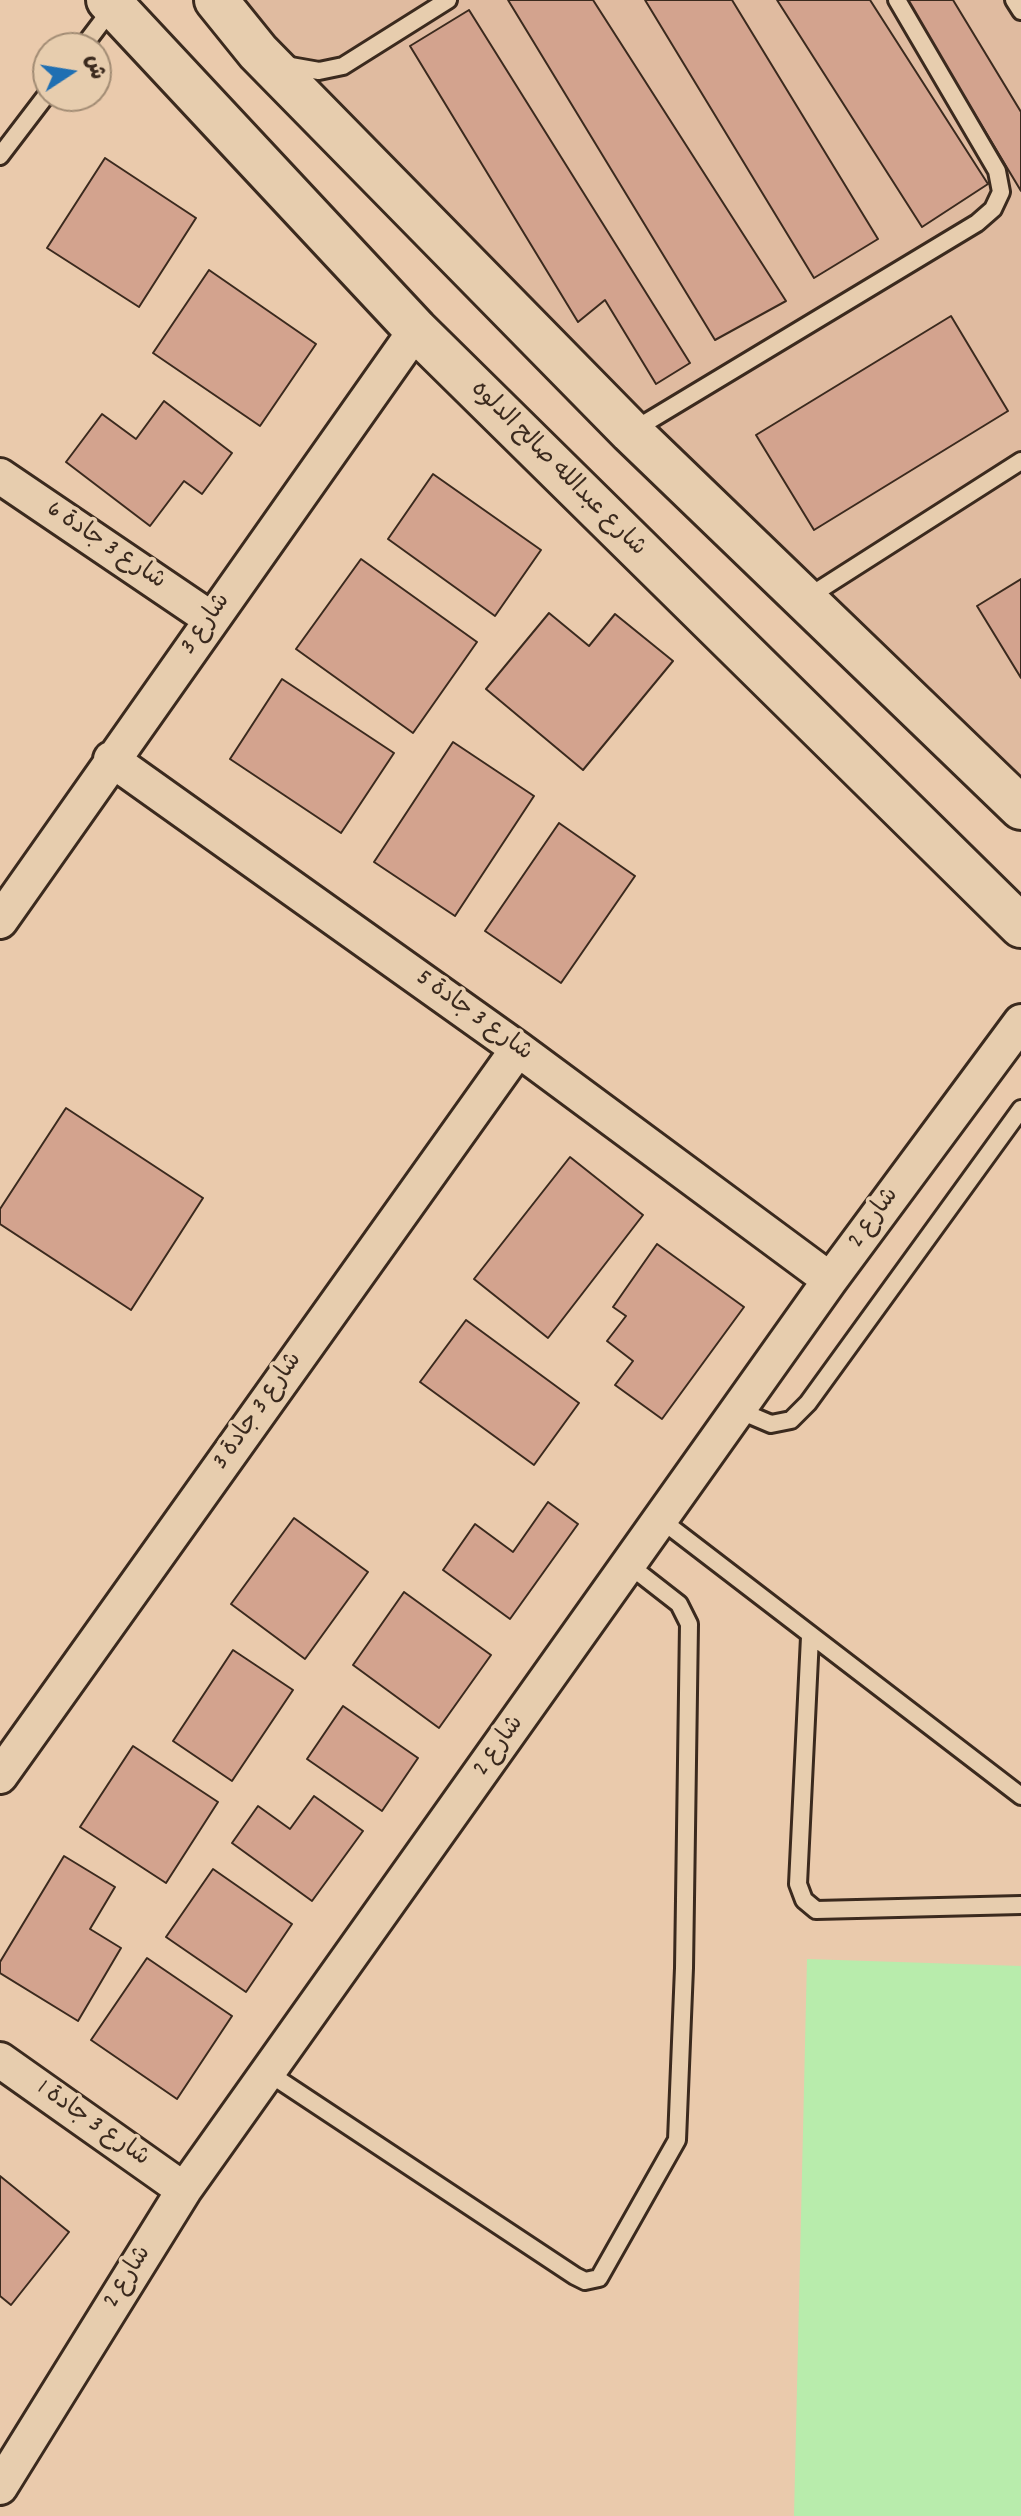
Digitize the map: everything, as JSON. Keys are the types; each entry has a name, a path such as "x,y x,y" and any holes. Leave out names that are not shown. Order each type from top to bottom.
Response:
{"street":[{"path":"216,0 258,52 631,432 1021,808"},
{"name":"شارع عبدالله صالح الدلوه","path":"111,3 416,330 1021,926"},
{"name":"شارع 3","path":"0,921 111,759 416,330"},
{"name":"شارع 3 جادة 6","path":"0,476 211,619"},
{"name":"شارع 3 جادة 5","path":"111,759 518,1049 830,1280"},
{"name":"شارع 2","path":"0,2487 184,2190 830,1280 1021,1022"},
{"name":"شارع 3 جادة 3","path":"0,1776 518,1049"},
{"name":"شارع 3 جادة 1","path":"0,2060 184,2190"}],"lane":[{"path":"258,52 293,69 319,71 343,66 448,0"},
{"path":"631,432 977,223 993,209 1001,192 997,171 897,0"},
{"path":"1014,0 1021,11"},
{"path":"92,32 111,3"},
{"path":"0,156 34,112"},
{"path":"804,599 1021,461"},
{"path":"738,1410 771,1424 791,1420 808,1403 1021,1109"},
{"path":"660,1519 1021,1796"},
{"path":"267,2072 575,2276 585,2281 599,2278 677,2140 684,1968 689,1624 679,1604 629,1565"},
{"path":"810,1637 798,1884 804,1900 816,1910 1021,1905"}],"shaded area":[{"path":"225,0 1021,0 1021,807"}],"green space":[{"path":"807,1959 1021,1966 1021,2516 794,2516"}],"building":[{"path":"508,0 593,0 786,301 715,340"},
{"path":"645,0 732,0 878,239 814,278"},
{"path":"777,0 870,0 988,184 922,227"},
{"path":"906,0 953,0 1021,112 1021,191"},
{"path":"469,10 690,363 656,384 605,300 578,322 410,46"},
{"path":"105,158 196,218 139,307 47,248"},
{"path":"209,270 316,344 260,426 153,353"},
{"path":"951,316 1008,411 814,530 756,435"},
{"path":"164,401 232,453 202,494 184,481 150,526 66,462 102,414 136,439"},
{"path":"433,474 541,550 495,616 388,539"},
{"path":"361,559 477,642 413,733 296,649"},
{"path":"1021,579 1021,678 977,606"},
{"path":"549,613 589,646 615,614 673,661 583,770 486,689"},
{"path":"282,679 394,753 341,833 230,759"},
{"path":"453,742 534,796 455,916 374,862"},
{"path":"559,823 635,876 561,983 485,931"},
{"path":"66,1108 203,1198 131,1310 0,1224 0,1209"},
{"path":"570,1157 643,1215 548,1338 474,1279"},
{"path":"657,1244 744,1307 662,1419 615,1385 633,1361 607,1341 626,1316 613,1307"},
{"path":"466,1320 579,1403 534,1465 420,1382"},
{"path":"548,1502 578,1524 510,1619 443,1570 475,1524 513,1552"},
{"path":"294,1518 368,1572 305,1659 231,1604"},
{"path":"404,1592 491,1655 439,1728 353,1665"},
{"path":"233,1650 293,1690 232,1781 173,1741"},
{"path":"343,1706 418,1758 382,1811 307,1759"},
{"path":"133,1746 218,1802 166,1883 80,1827"},
{"path":"314,1796 363,1831 312,1901 232,1843 258,1806 290,1829"},
{"path":"64,1856 115,1887 90,1929 121,1948 78,2021 0,1973 0,1962"},
{"path":"213,1869 292,1924 246,1992 166,1937"},
{"path":"147,1958 232,2016 177,2099 91,2040"},
{"path":"0,2176 69,2232 11,2305 0,2296"}]}
